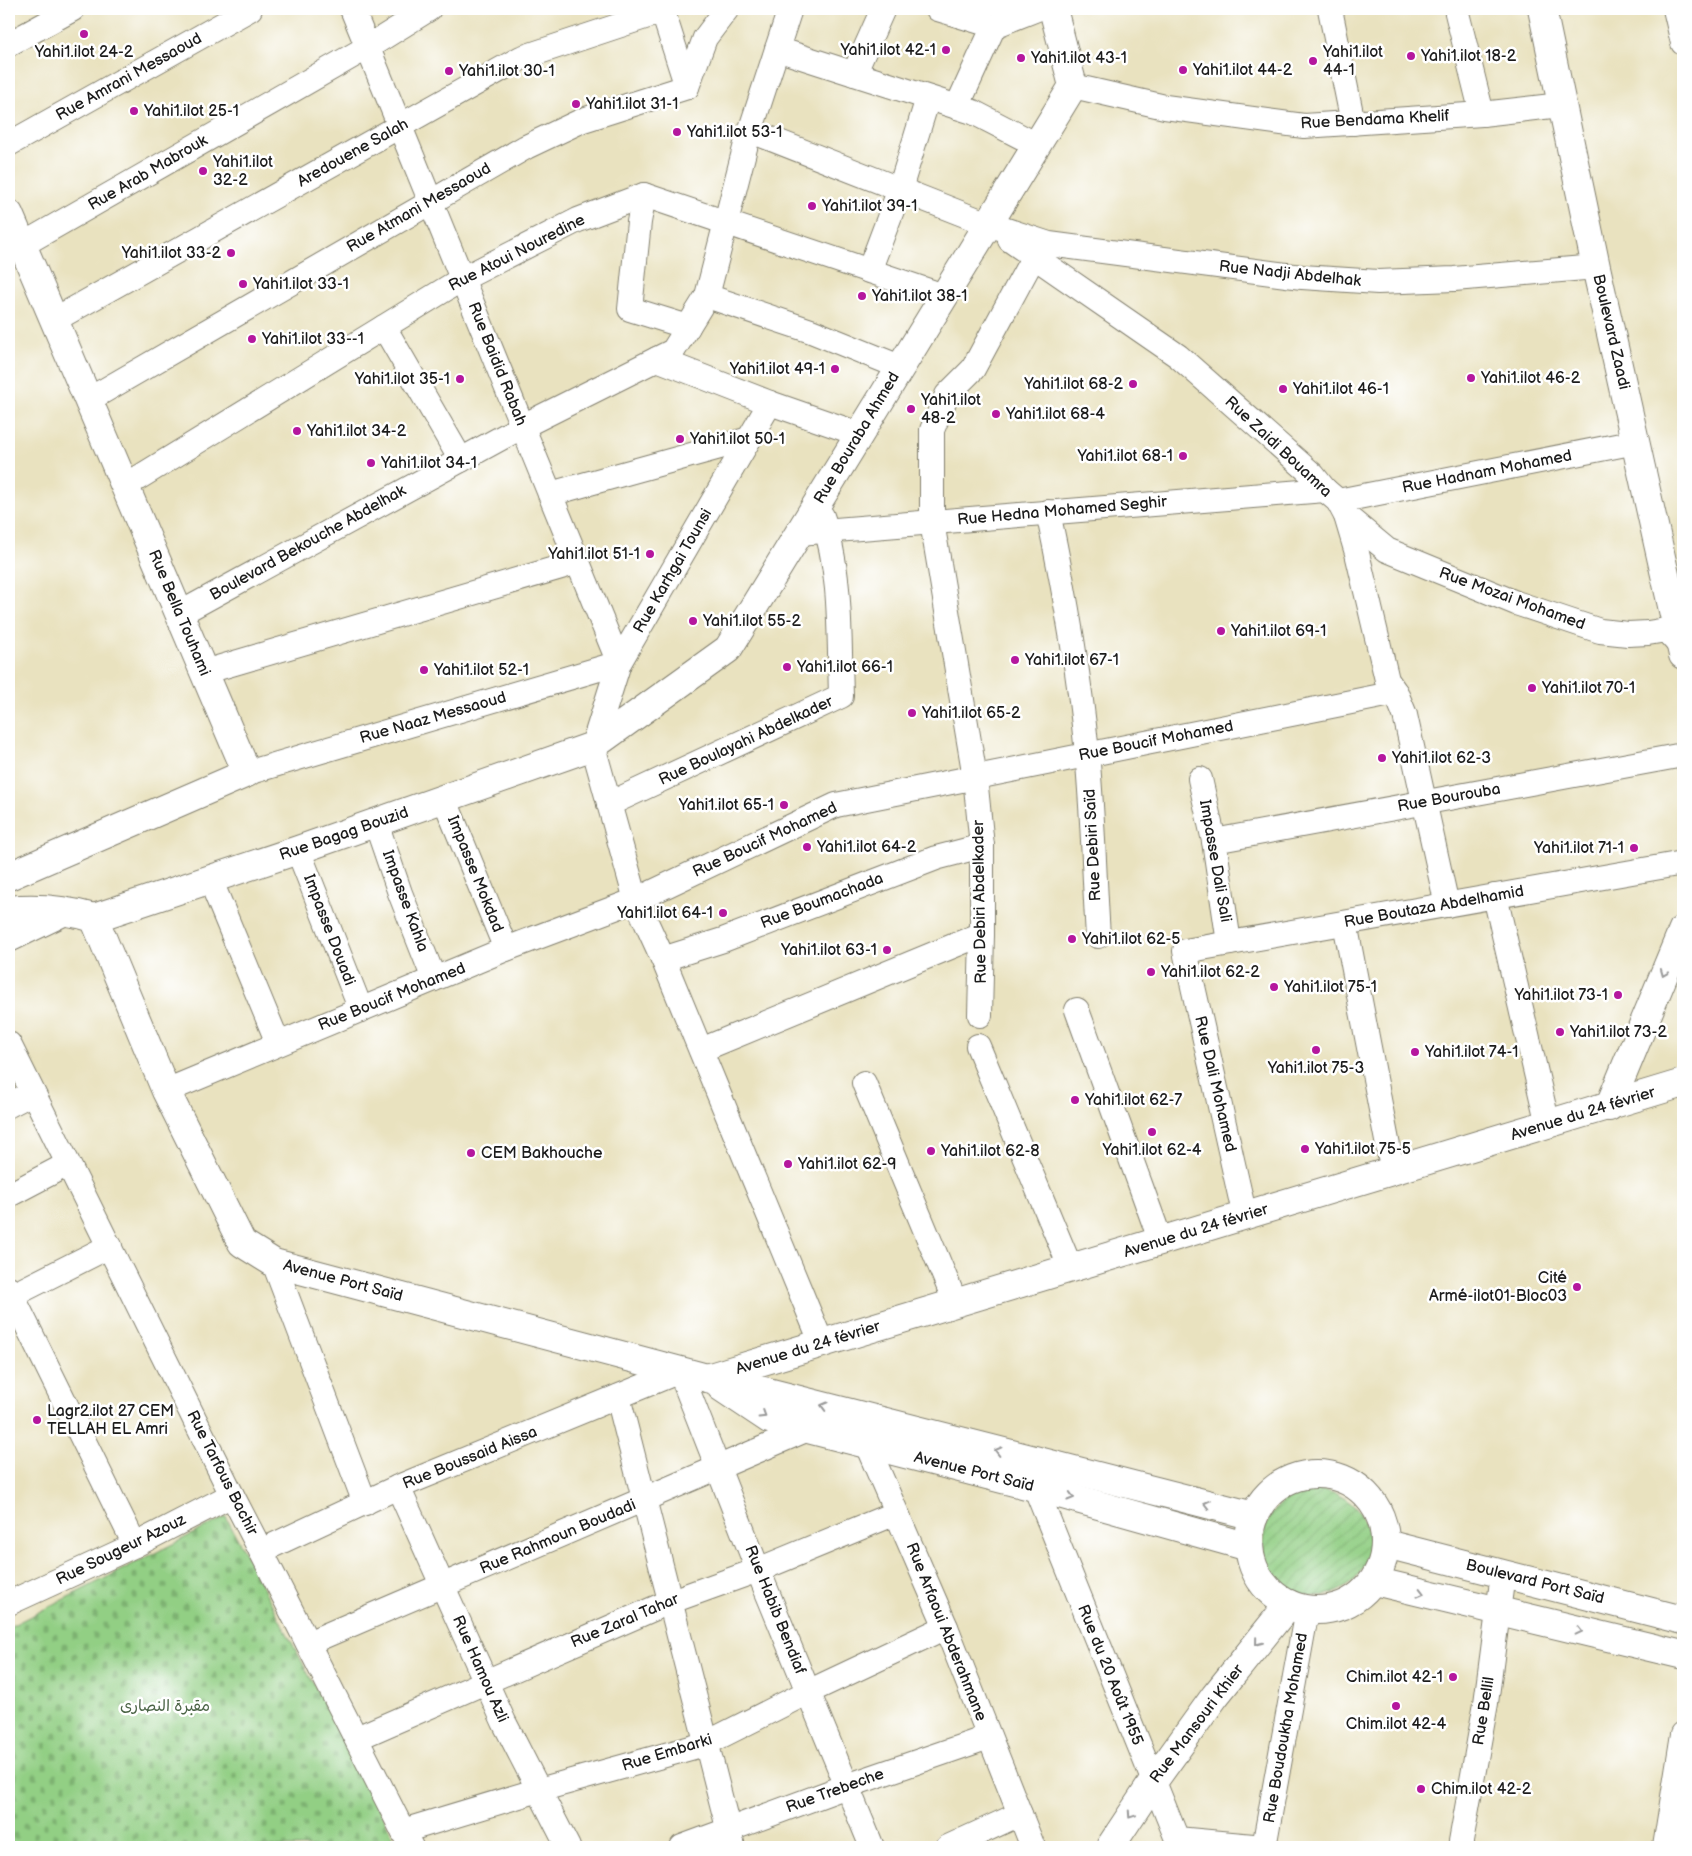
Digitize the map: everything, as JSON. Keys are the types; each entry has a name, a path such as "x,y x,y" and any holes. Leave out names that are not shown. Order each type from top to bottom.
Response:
{"street":[{"path":"9,44 73,9"},
{"name":"Rue Amrani Messaoud","path":"9,144 250,9"},
{"name":"Rue Baidid Rabah","path":"352,9 620,663"},
{"name":"Rue Arab Mabrouk","path":"22,245 368,47 429,9"},
{"path":"687,87 705,38 727,9"},
{"name":"Boulevard Bekouche Abdelhak","path":"179,614 523,426 673,351 707,296 725,222 751,131 790,9"},
{"path":"854,74 883,9"},
{"path":"938,9 994,26 1037,9"},
{"path":"1053,9 1072,86"},
{"path":"1330,9 1353,123"},
{"path":"1456,9 1482,114"},
{"name":"Boulevard Zaadi","path":"1542,9 1596,267 1683,651"},
{"path":"1675,9 1683,43"},
{"path":"662,10 687,87"},
{"name":"Aredouene Salah","path":"54,320 521,58 662,10"},
{"path":"957,107 994,26"},
{"path":"777,50 973,112 1037,145"},
{"name":"Rue Bendama Khelif","path":"1072,86 1165,107 1304,126 1482,114 1561,105"},
{"name":"Rue Bouraba Ahmed","path":"593,746 728,649 1072,86"},
{"name":"Rue Atmani Messaoud","path":"88,400 526,147 583,120 687,87"},
{"path":"869,271 900,189 928,98"},
{"path":"751,131 988,224"},
{"path":"688,327 630,309 639,222 644,195 944,296"},
{"name":"Rue Atoui Nouredine","path":"125,486 462,278 578,220 644,195"},
{"name":"Rue Bella Touhami","path":"9,214 247,773"},
{"name":"Rue Nadji Abdelhak","path":"988,224 1049,244 1184,263 1312,278 1378,282 1454,279 1596,267"},
{"name":"Rue Zaidi Bouamra","path":"988,224 1178,356 1313,475 1336,502 1358,553 1387,680 1396,693 1406,715 1447,905"},
{"name":"Rue Debiri Abdelkader","path":"980,1015 982,846 975,777 932,522 932,430 947,395 973,369 1034,256"},
{"path":"707,296 811,331 900,367"},
{"path":"384,327 461,460"},
{"path":"657,359 770,403 859,434"},
{"name":"Rue Karhgai Tounsi","path":"593,746 620,663 770,403"},
{"path":"550,494 749,439"},
{"name":"Rue Hadnam Mohamed","path":"1336,502 1636,442"},
{"name":"Rue Hedna Mohamed Seghir","path":"800,532 1048,512 1336,502"},
{"name":"Rue Mozai Mohamed","path":"1336,502 1387,550 1516,603 1600,631 1628,634 1666,630 1683,651"},
{"name":"Rue Boulayahi Abdelkader","path":"609,804 840,696 838,599 828,530 818,503"},
{"name":"Rue Debiri Saïd","path":"1048,512 1065,597 1081,698 1087,755 1098,936"},
{"path":"204,672 578,562"},
{"name":"Rue Naaz Messaoud","path":"247,773 620,663"},
{"name":"Rue Boucif Mohamed","path":"166,1091 278,1043 398,996 506,949 636,900 836,805 1396,693"},
{"path":"593,746 636,900 663,959 822,1344"},
{"name":"Rue Bagag Bouzid","path":"94,918 298,850 593,746"},
{"name":"Rue Bourouba","path":"1214,841 1683,755"},
{"path":"9,876 247,773"},
{"name":"Impasse Dali Sali","path":"1200,779 1214,841 1229,943"},
{"name":"Impasse Mokdad","path":"444,798 506,949"},
{"name":"Impasse Kahla","path":"376,823 400,893 434,979"},
{"name":"Rue Boumachada","path":"663,959 723,940 936,858 982,846"},
{"name":"Impasse Douadi","path":"298,850 360,1010"},
{"name":"Rue Boutaza Abdelhamid","path":"1185,951 1683,863"},
{"path":"210,879 278,1043"},
{"path":"1495,896 1548,1125"},
{"path":"9,910 31,908 94,918"},
{"path":"9,938 62,912"},
{"name":"Avenue Port Saïd","path":"94,918 166,1091 242,1243 274,1263 707,1378 1254,1516"},
{"path":"1345,923 1393,1172"},
{"path":"1609,1107 1683,928"},
{"path":"701,1050 982,934"},
{"name":"Rue Dali Mohamed","path":"1185,951 1245,1217"},
{"path":"1078,1010 1161,1242"},
{"name":"Rue Tarfous Bachir","path":"9,1044 232,1495 407,1839"},
{"path":"978,1046 1071,1269"},
{"path":"864,1083 956,1304"},
{"name":"Avenue du 24 février","path":"707,1378 1609,1107 1683,1083"},
{"path":"9,1105 32,1093"},
{"path":"9,1195 68,1164"},
{"path":"110,1246 10,1294 135,1544"},
{"path":"274,1263 366,1503"},
{"name":"Rue Boussaid Aissa","path":"261,1551 398,1487 680,1371"},
{"name":"Rue Habib Bendiaf","path":"680,1371 758,1570 872,1847"},
{"name":"Avenue Port Saïd","path":"707,1378 769,1419 1034,1487 1249,1547"},
{"path":"618,1397 730,1839"},
{"name":"Rue Arfaoui Abderahmane","path":"860,1416 867,1445 946,1627 1033,1847"},
{"name":"Rue Rahmoun Boudadi","path":"308,1644 808,1430"},
{"name":"Rue du 20 Août 1955","path":"1024,1457 1034,1487 1177,1840 1264,1847"},
{"path":"1310,1474 1328,1474 1346,1480 1362,1489 1375,1505 1384,1523 1386,1544 1383,1564 1374,1582 1361,1595 1344,1605 1326,1610 1298,1607 1273,1594 1261,1581 1253,1565 1249,1547 1254,1516 1263,1500 1276,1488 1292,1478 1310,1474"},
{"name":"Rue Hamou Azli","path":"398,1487 504,1722 568,1847"},
{"name":"Rue Sougeur Azouz","path":"9,1603 135,1544 232,1495"},
{"name":"Rue Zaral Tahar","path":"357,1738 669,1602 758,1570 896,1513"},
{"name":"Boulevard Port Saïd","path":"1386,1544 1683,1620"},
{"name":"Rue Bellil","path":"1460,1847 1486,1703 1503,1574"},
{"path":"1374,1582 1683,1655"},
{"path":"1641,1609 1683,1602"},
{"name":"Rue Mansouri Khier","path":"1110,1847 1153,1782 1215,1696 1298,1607"},
{"name":"Rue Boudoukha Mohamed","path":"1264,1847 1298,1607"},
{"name":"Rue Embarki","path":"407,1839 539,1790 705,1744 808,1692 946,1627"},
{"path":"1665,1847 1683,1734"},
{"name":"Rue Trebeche","path":"682,1847 730,1839 847,1786 989,1737"},
{"path":"948,1847 1020,1814"}],"green space":[{"path":"1316,1490 1336,1494 1353,1506 1365,1523 1369,1543 1365,1563 1353,1580 1336,1592 1316,1596 1296,1592 1279,1580 1267,1563 1263,1543 1267,1523 1279,1506 1296,1494"},
{"name":"مقبرة النصارى","path":"226,1517 399,1847 9,1847 9,1627"}],"place":[{"name":"Yahi1.ilot 24-2","path":"84,34"},
{"name":"Yahi1.ilot 42-1","path":"946,50"},
{"name":"Yahi1.ilot 18-2","path":"1411,56"},
{"name":"Yahi1.ilot 43-1","path":"1021,58"},
{"name":"Yahi1.ilot 44-1","path":"1313,61"},
{"name":"Yahi1.ilot 44-2","path":"1183,70"},
{"name":"Yahi1.ilot 30-1","path":"449,71"},
{"name":"Yahi1.ilot 31-1","path":"576,104"},
{"name":"Yahi1.ilot 25-1","path":"134,111"},
{"name":"Yahi1.ilot 53-1","path":"677,132"},
{"name":"Yahi1.ilot 32-2","path":"203,171"},
{"name":"Yahi1.ilot 39-1","path":"812,206"},
{"name":"Yahi1.ilot 33-2","path":"231,253"},
{"name":"Yahi1.ilot 33-1","path":"243,284"},
{"name":"Yahi1.ilot 38-1","path":"862,296"},
{"name":"Yahi1.ilot 33--1","path":"252,339"},
{"name":"Yahi1.ilot 49-1","path":"835,369"},
{"name":"Yahi1.ilot 46-2","path":"1471,378"},
{"name":"Yahi1.ilot 35-1","path":"460,379"},
{"name":"Yahi1.ilot 68-2","path":"1133,384"},
{"name":"Yahi1.ilot 46-1","path":"1283,389"},
{"name":"Yahi1.ilot 48-2","path":"911,409"},
{"name":"Yahi1.ilot 68-4","path":"996,414"},
{"name":"Yahi1.ilot 34-2","path":"297,431"},
{"name":"Yahi1.ilot 50-1","path":"680,439"},
{"name":"Yahi1.ilot 68-1","path":"1183,456"},
{"name":"Yahi1.ilot 34-1","path":"371,463"},
{"name":"Yahi1.ilot 51-1","path":"650,554"},
{"name":"Yahi1.ilot 55-2","path":"693,621"},
{"name":"Yahi1.ilot 69-1","path":"1221,631"},
{"name":"Yahi1.ilot 67-1","path":"1015,660"},
{"name":"Yahi1.ilot 66-1","path":"787,667"},
{"name":"Yahi1.ilot 52-1","path":"424,670"},
{"name":"Yahi1.ilot 70-1","path":"1532,688"},
{"name":"Yahi1.ilot 65-2","path":"912,713"},
{"name":"Yahi1.ilot 62-3","path":"1382,758"},
{"name":"Yahi1.ilot 65-1","path":"784,805"},
{"name":"Yahi1.ilot 64-2","path":"807,847"},
{"name":"Yahi1.ilot 71-1","path":"1634,848"},
{"name":"Yahi1.ilot 64-1","path":"723,913"},
{"name":"Yahi1.ilot 62-5","path":"1072,939"},
{"name":"Yahi1.ilot 63-1","path":"887,950"},
{"name":"Yahi1.ilot 62-2","path":"1151,972"},
{"name":"Yahi1.ilot 75-1","path":"1274,987"},
{"name":"Yahi1.ilot 73-1","path":"1618,995"},
{"name":"Yahi1.ilot 73-2","path":"1560,1032"},
{"name":"Yahi1.ilot 75-3","path":"1316,1050"},
{"name":"Yahi1.ilot 74-1","path":"1415,1052"},
{"name":"Yahi1.ilot 62-7","path":"1075,1100"},
{"name":"Yahi1.ilot 62-4","path":"1152,1132"},
{"name":"Yahi1.ilot 75-5","path":"1305,1149"},
{"name":"Yahi1.ilot 62-8","path":"931,1151"},
{"name":"CEM Bakhouche","path":"471,1153"},
{"name":"Yahi1.ilot 62-9","path":"788,1164"},
{"name":"Cité Armé-ilot01-Bloc03","path":"1577,1287"},
{"name":"Lagr2.ilot 27 CEM TELLAH EL Amri","path":"37,1420"},
{"name":"Chim.ilot 42-1","path":"1453,1677"},
{"name":"Chim.ilot 42-4","path":"1396,1706"},
{"name":"Chim.ilot 42-2","path":"1421,1789"}]}
